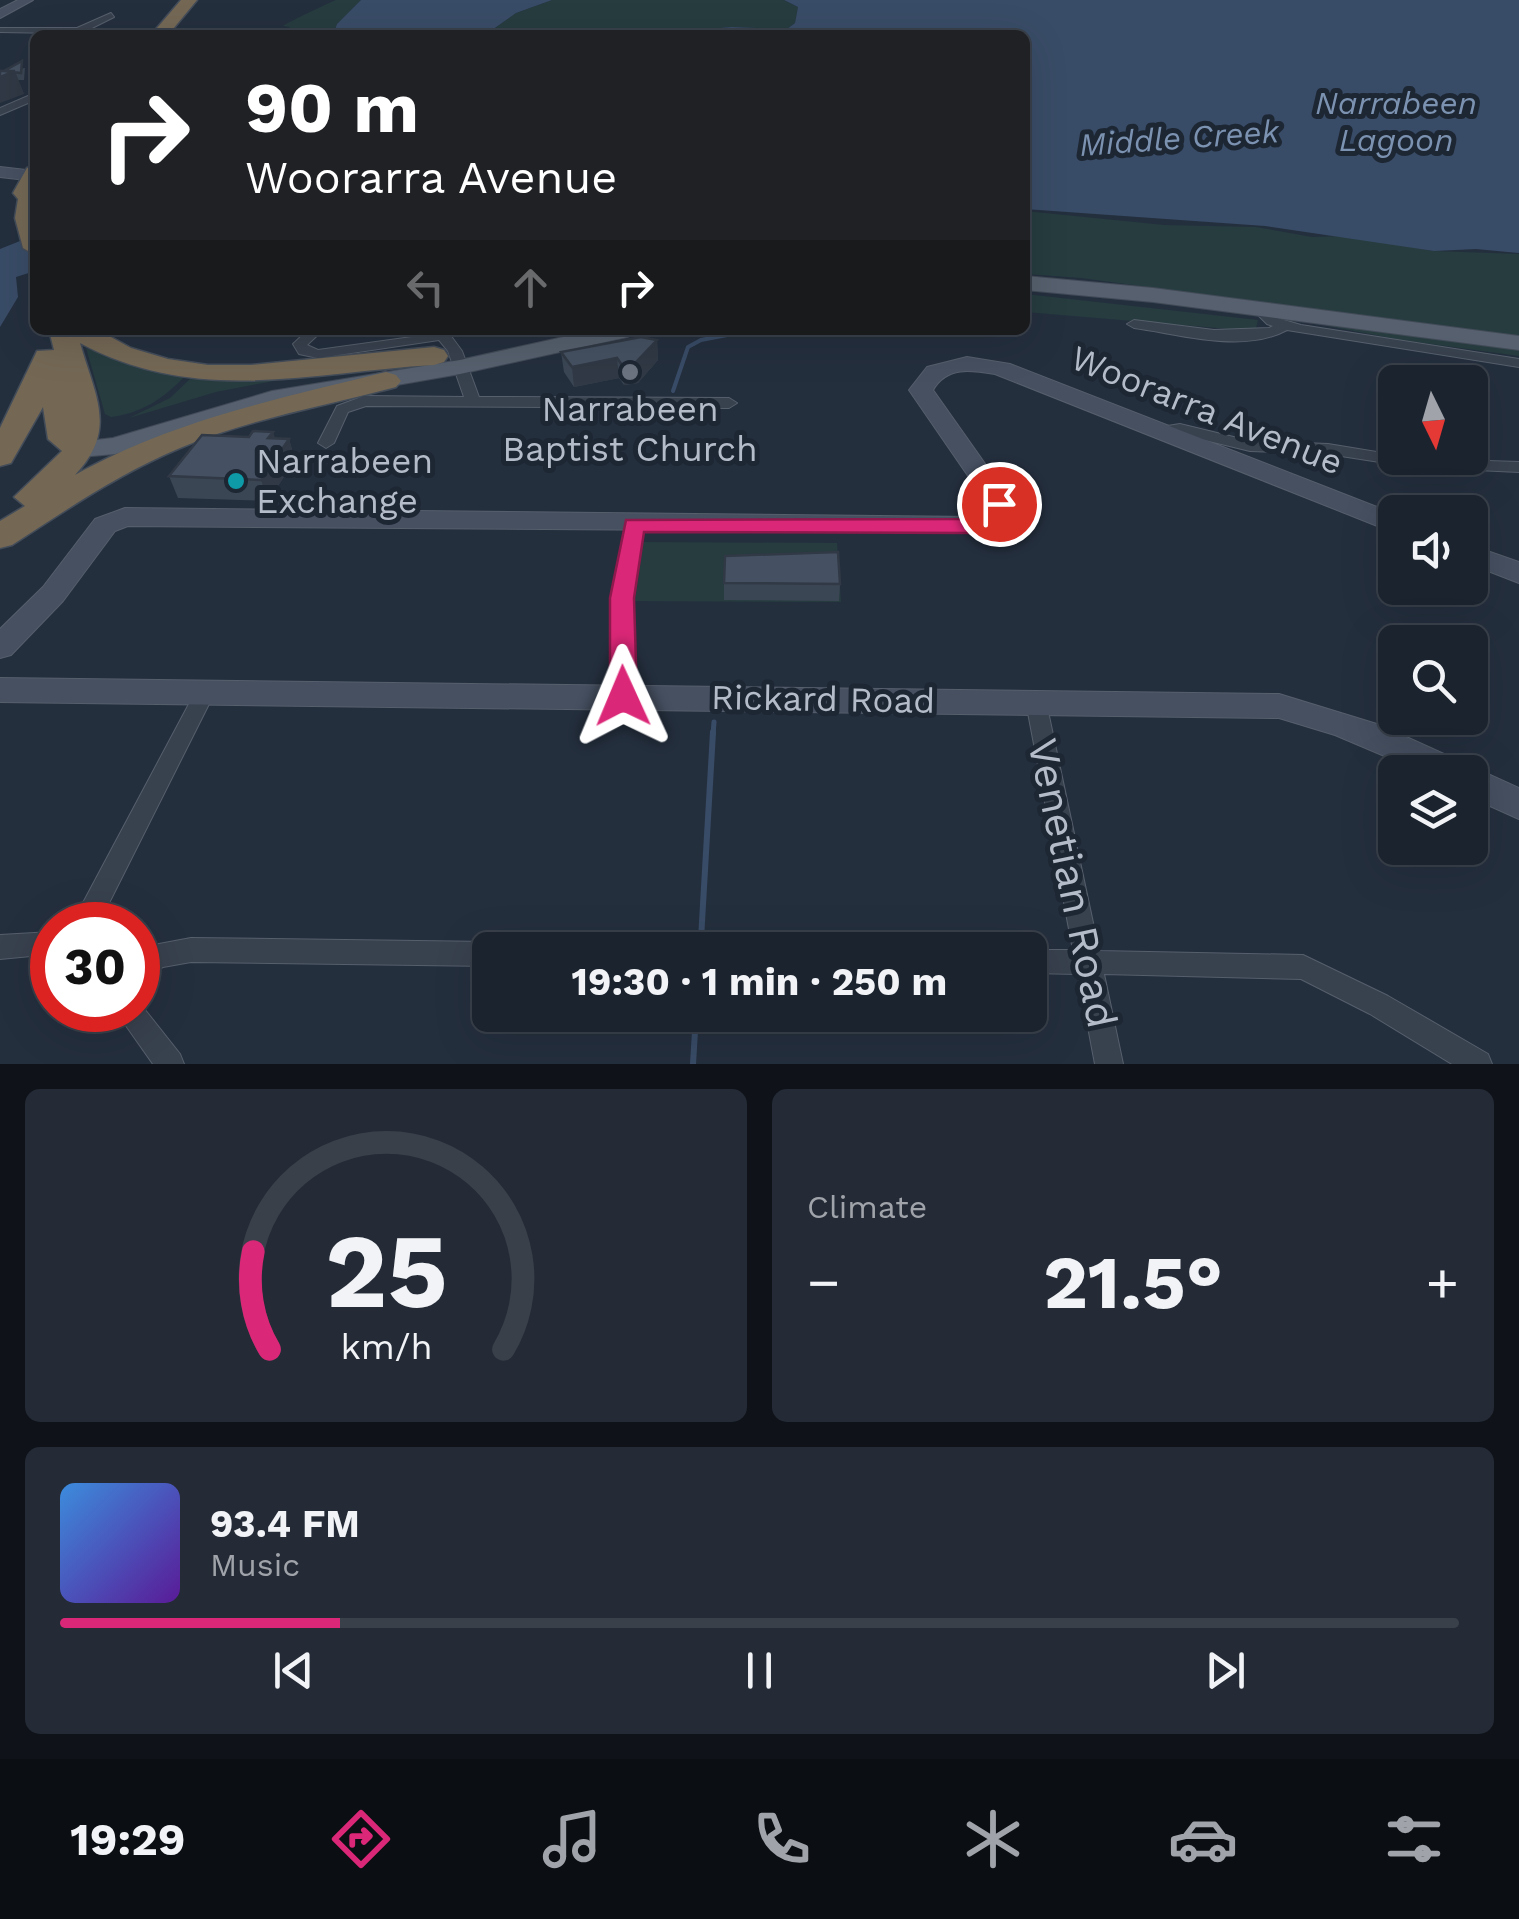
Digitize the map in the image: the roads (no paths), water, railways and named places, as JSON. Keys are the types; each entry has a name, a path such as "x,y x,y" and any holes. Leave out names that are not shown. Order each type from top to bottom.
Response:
{"highway":[{"path":"169,30 189,0"},
{"path":"170,30 200,0"},
{"path":"87,335 136,362 194,373 286,372 450,358"},
{"path":"0,524 80,449 87,437 88,423 52,339"},
{"path":"0,456 30,403 52,339"},
{"path":"0,537 80,486 170,441 235,419 386,381"},
{"path":"0,501 80,449"}],"main road":[{"path":"1030,284 1519,343"},
{"path":"80,449 115,446 272,399 386,381 450,358 543,335"},
{"path":"80,449 207,404 596,335"}],"street":[{"path":"0,14 27,0"},
{"path":"80,30 111,15"},
{"path":"0,30 30,30"},
{"path":"18,87 30,88"},
{"path":"0,112 30,98"},
{"path":"0,172 30,182"},
{"path":"1259,309 1266,317 1286,325 1519,363"},
{"path":"1134,324 1256,336 1277,333 1286,325"},
{"path":"310,335 300,344 304,351 318,354 430,335"},
{"path":"439,335 448,338 450,358 473,400"},
{"name":"Woorarra Avenue","path":"634,525 956,527 990,521 998,513 1000,502 921,390 926,378 947,366 982,364 1378,517"},
{"path":"326,443 342,410 350,404 473,400 729,403"},
{"path":"1162,431 1180,429 1250,446 1328,449 1430,464 1519,468"},
{"path":"0,648 52,594 111,521 135,517 634,525 622,598 623,696"},
{"path":"1488,561 1519,573"},
{"name":"Rickard Road","path":"0,690 1279,706 1322,716 1417,755"},
{"path":"97,902 205,692"},
{"name":"Venetian Road","path":"1036,702 1110,1064"},
{"path":"1488,789 1519,804"},
{"path":"0,947 30,941"},
{"path":"160,956 191,950 472,954"},
{"path":"1047,962 1303,967 1478,1064"},
{"path":"145,1032 170,1064"}],"water":[{"path":"361,0 552,0 516,13 492,30 335,30"},
{"name":"Narrabeen Lagoon","path":"784,0 1519,0 1519,253 1434,251 1265,226 1030,209 1030,30 693,30 787,29 795,23 798,7"},
{"path":"30,237 30,273 16,277 18,297 0,327 0,249"}],"waterway":[{"path":"673,391 688,347 727,335"},
{"path":"713,735 714,722"},
{"path":"701,932 713,732"},
{"path":"693,1064 695,1032"}],"place":[{"name":"Narrabeen Baptist Church","path":"630,372"},
{"name":"Narrabeen Exchange","path":"236,481"}],"water label":[{"name":"Middle Creek","path":"1179,138"}]}
